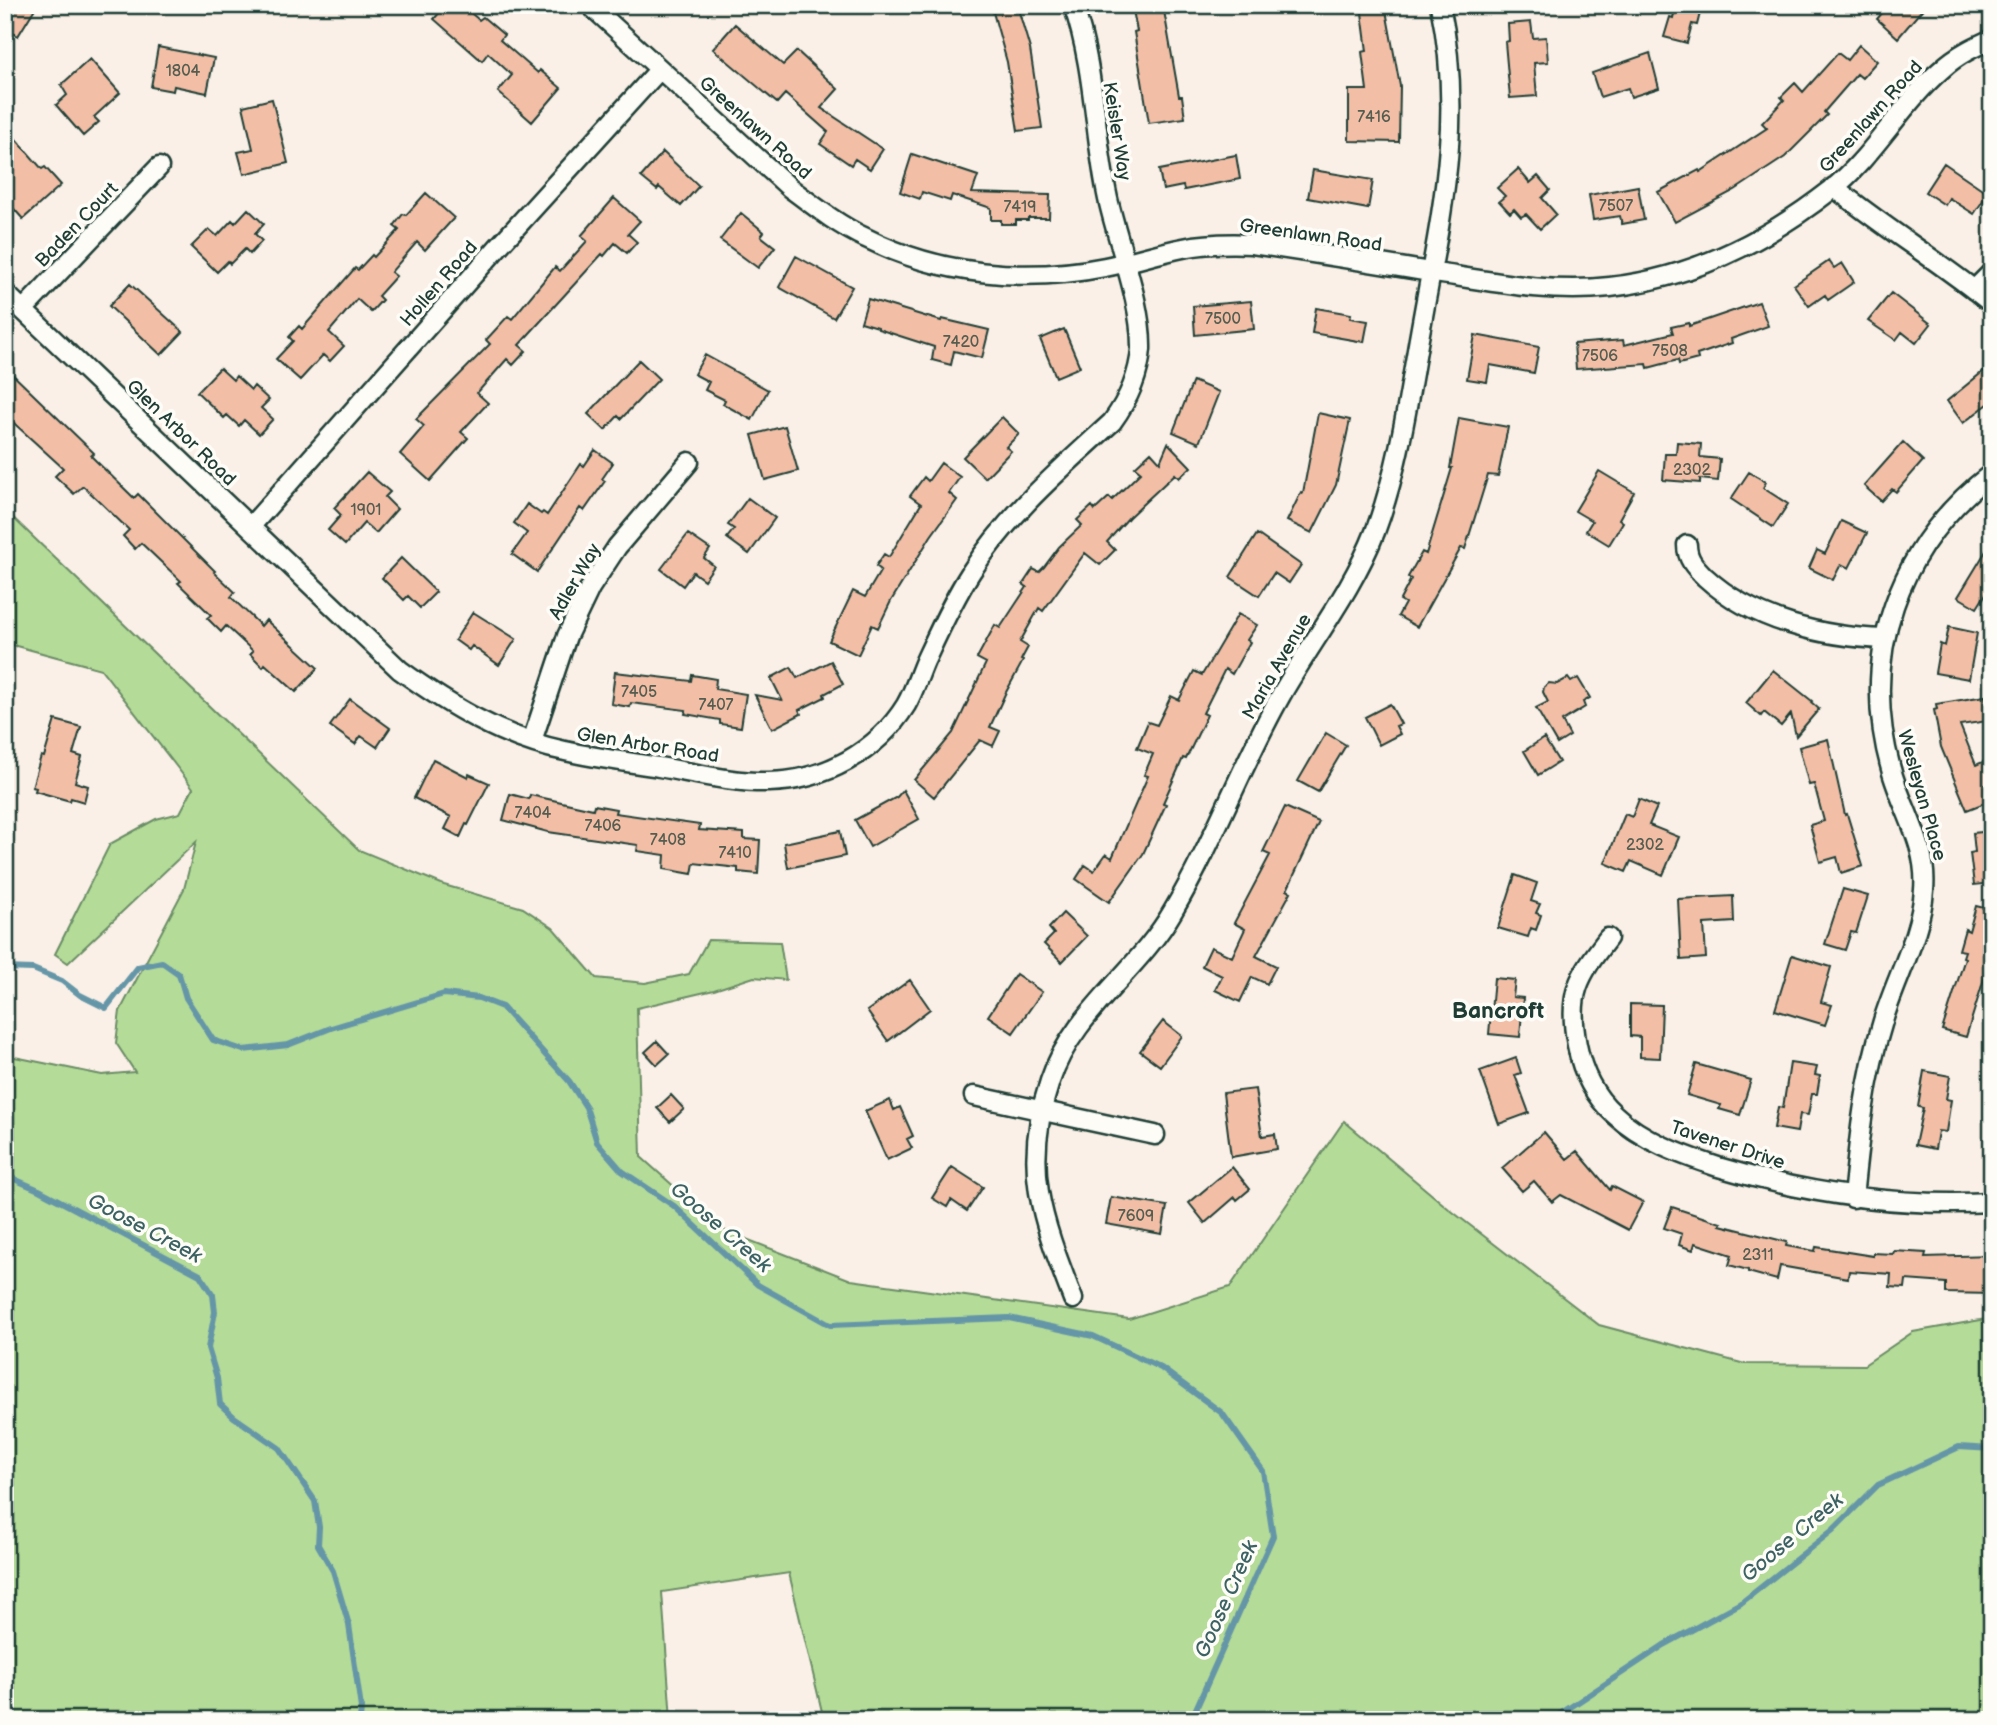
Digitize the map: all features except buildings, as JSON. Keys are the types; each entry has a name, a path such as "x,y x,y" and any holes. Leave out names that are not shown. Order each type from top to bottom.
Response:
{"street":[{"name":"Greenlawn Road","path":"590,5 790,188 824,214 865,238 910,257 960,269 1006,275 1066,274 1182,248 1214,243 1252,244 1514,286 1567,289 1610,287 1659,278 1712,261 1762,238 1834,187 1853,170 1941,69 1963,52 1992,39"},
{"name":"Keisler Way","path":"1073,5 1086,59 1108,198 1124,263"},
{"name":"Maria Avenue","path":"1073,1299 1040,1207 1036,1140 1050,1081 1068,1043 1166,924 1185,891 1238,777 1274,708 1346,590 1374,535 1393,478 1450,151 1452,93 1448,44 1440,5"},
{"name":"Hollen Road","path":"250,527 660,69"},
{"name":"Baden Court","path":"23,310 159,167"},
{"path":"1834,187 1868,215 1992,304"},
{"name":"Glen Arbor Road","path":"5,293 400,670 447,703 485,724 563,751 767,782 804,778 821,773 853,758 888,728 906,704 971,572 1001,531 1122,409 1137,375 1141,346 1140,328 1124,263"},
{"path":"1974,290 1992,272"},
{"name":"Adler Way","path":"532,741 566,636 590,588 617,547 688,462"},
{"name":"Wesleyan Place","path":"1853,1198 1865,1095 1882,1024 1916,926 1924,886 1923,861 1915,830 1892,772 1883,736 1879,697 1885,639 1892,610 1909,567 1953,506 1992,474"},
{"path":"1688,545 1687,555 1696,568 1719,589 1760,612 1799,626 1851,638 1885,639"},
{"name":"Tavener Drive","path":"1608,938 1583,970 1576,985 1573,1027 1582,1065 1596,1093 1626,1125 1645,1137 1699,1161 1762,1180 1853,1198 1948,1204 1992,1202"},
{"path":"974,1096 1155,1135"}],"green space":[{"path":"5,510 359,850 444,885 523,908 553,928 596,978 645,983 689,974 708,940 780,942 786,980 754,977 714,990 637,1008 641,1157 723,1230 851,1280 1129,1319 1230,1287 1344,1121 1449,1209 1599,1325 1745,1364 1864,1365 1913,1332 1992,1318 1992,1720 824,1720 789,1573 662,1592 671,1720 5,1720 5,1055 102,1075 135,1072 116,1043 120,1011 184,889 196,842 68,963 55,954 110,844 156,819 180,813 193,788 101,669 5,643"}],"waterway":[{"name":"Goose Creek","path":"5,968 33,969 62,981 80,995 106,1008 138,967 162,962 179,974 186,998 213,1040 243,1050 288,1045 331,1028 444,994 479,998 502,1007 569,1081 586,1107 597,1142 622,1171 674,1206 758,1285 830,1325 1009,1318 1093,1336 1161,1368 1222,1413 1263,1471 1273,1536 1191,1720"},
{"name":"Goose Creek","path":"5,1175 39,1190 200,1275 213,1295 215,1312 208,1348 217,1378 220,1404 279,1448 315,1501 319,1527 318,1545 333,1571 349,1625 361,1708 360,1720"},
{"name":"Goose Creek","path":"1551,1720 1664,1645 1741,1603 1833,1530 1878,1485 1959,1447 1992,1449"}],"district":[{"name":"Bancroft","path":"1498,1010"}]}
